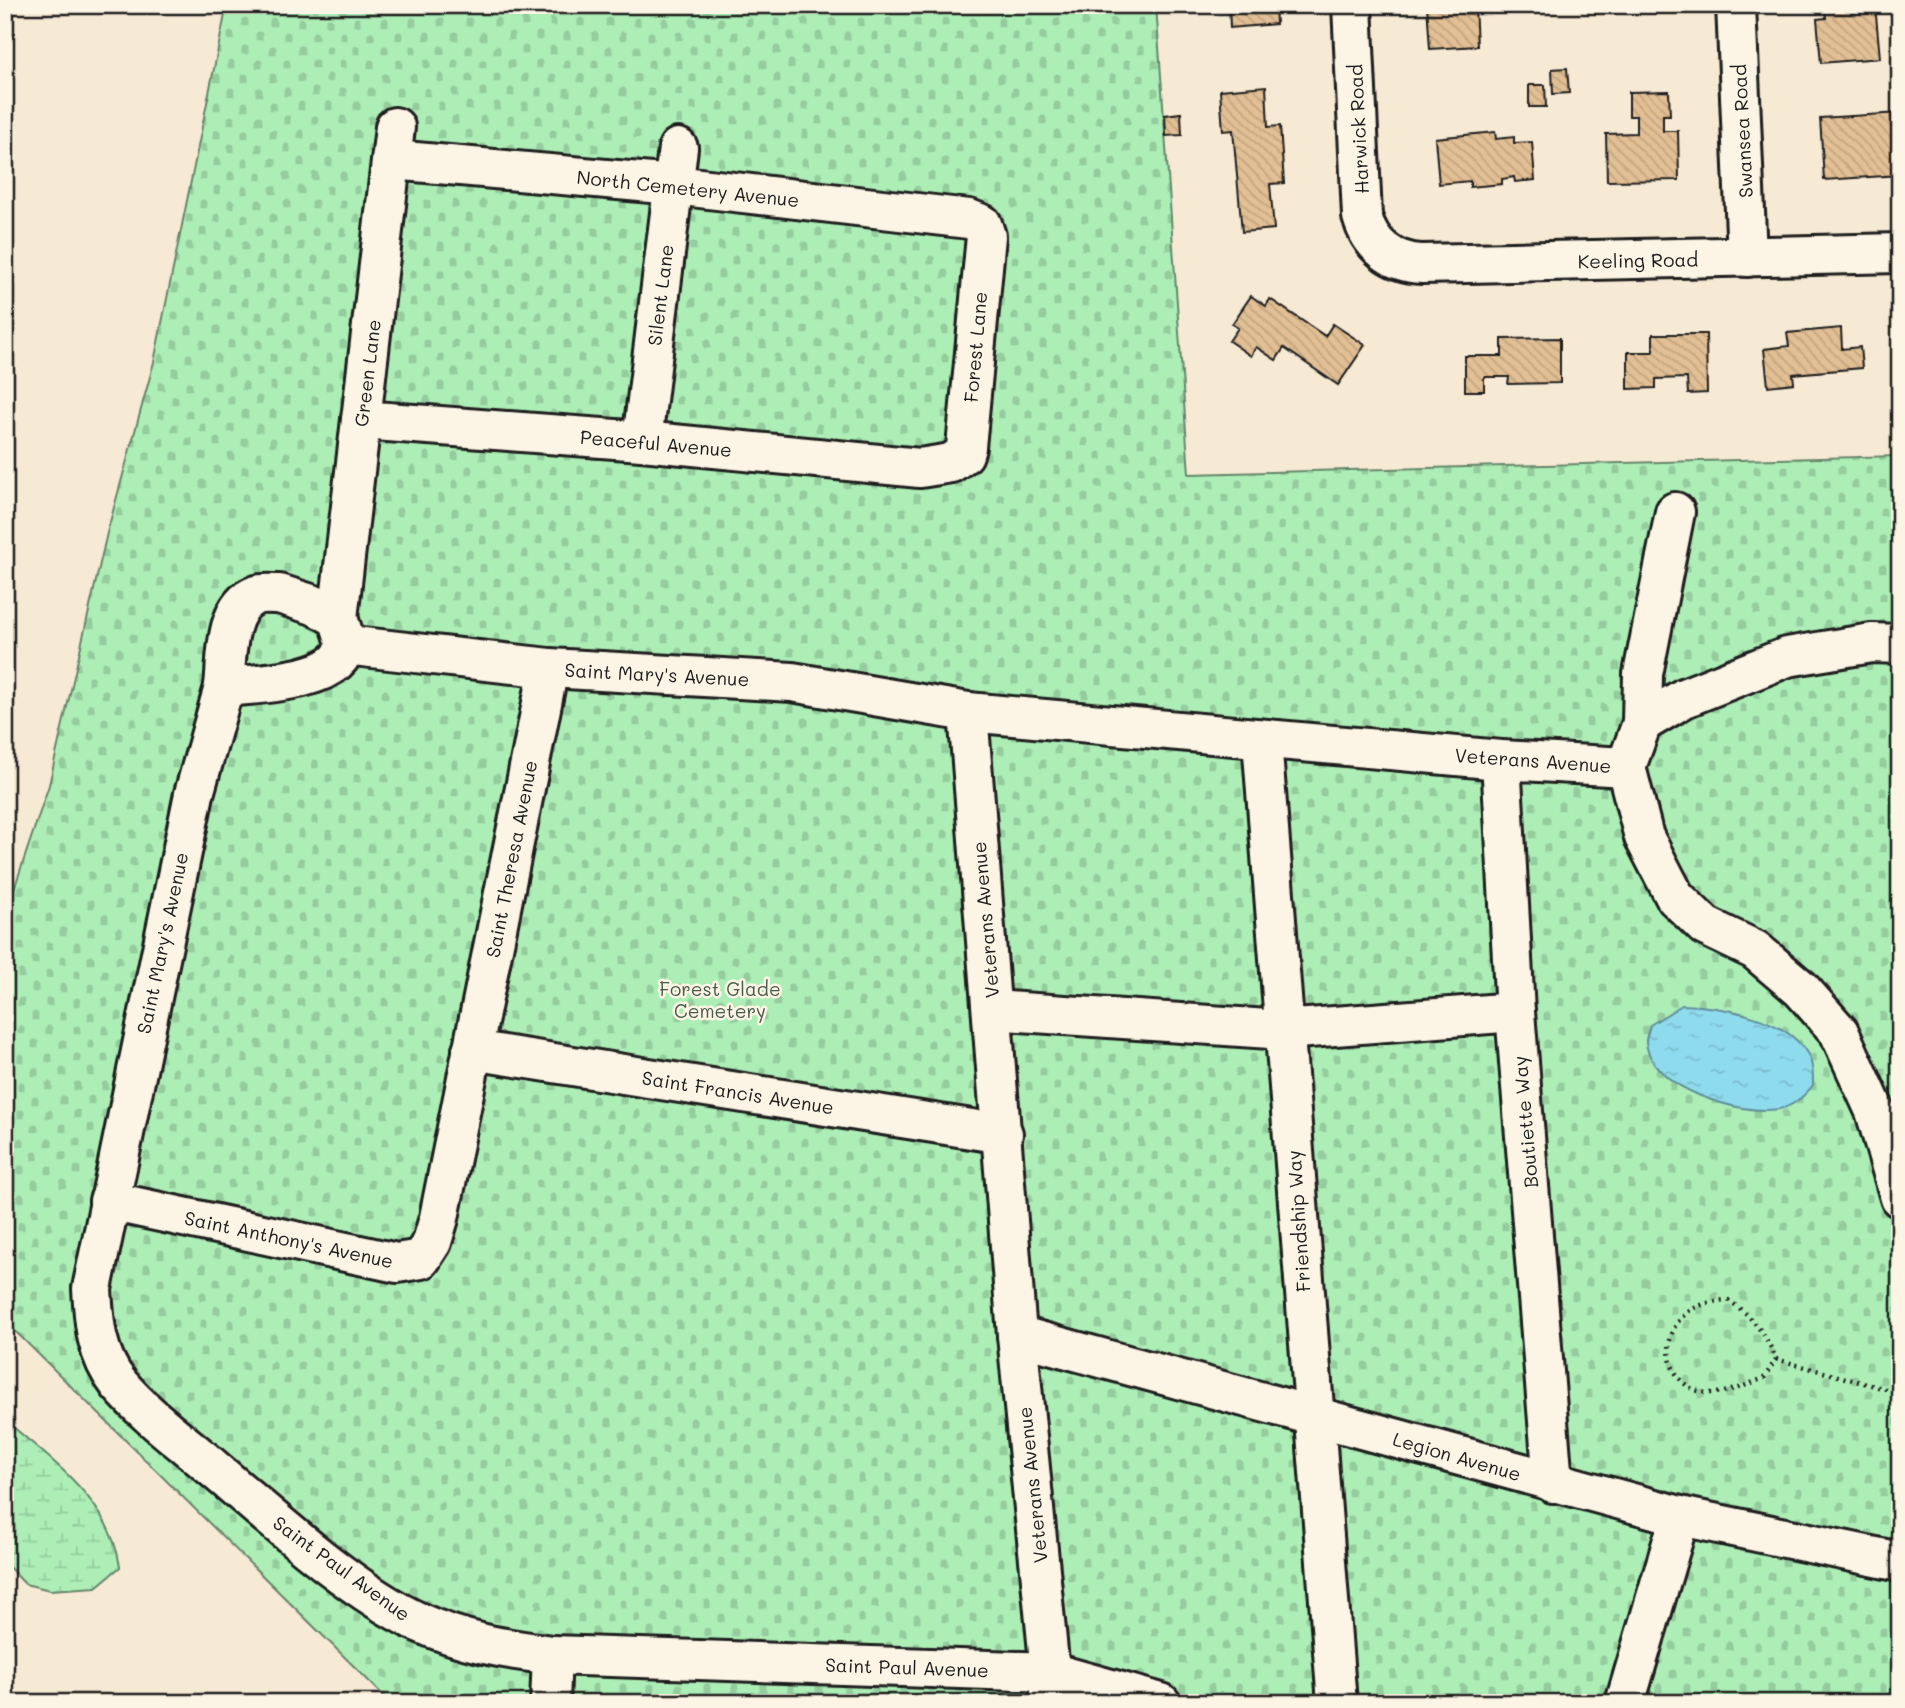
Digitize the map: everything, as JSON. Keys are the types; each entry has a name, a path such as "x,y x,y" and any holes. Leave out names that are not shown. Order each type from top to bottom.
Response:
{"street":[{"name":"Harwick Road","path":"1352,5 1362,216 1369,234 1380,248"},
{"name":"Swansea Road","path":"1736,5 1747,257"},
{"name":"North Cemetery Avenue","path":"394,144 676,167 969,219 982,224"},
{"name":"Green Lane","path":"341,631 361,420 394,144"},
{"name":"Silent Lane","path":"642,441 676,167"},
{"name":"Forest Lane","path":"951,463 964,454 966,447 986,236 982,224"},
{"name":"Keeling Road","path":"1380,248 1404,262 1422,264 1900,253"},
{"name":"Peaceful Avenue","path":"361,420 642,441 920,468 951,463"},
{"path":"1675,512 1643,674 1642,723 1626,766 1644,837 1675,897 1705,926 1755,950 1801,989 1839,1032 1875,1111 1899,1190"},
{"name":"Saint Mary's Avenue","path":"109,1201 194,794 224,687 230,631 239,610 256,595 279,594 314,605 341,631 549,668 792,682 968,712"},
{"path":"224,687 277,682 322,672 338,660 341,631"},
{"path":"1642,723 1684,698 1787,657 1872,643 1900,644"},
{"name":"Saint Theresa Avenue","path":"472,1050 549,668"},
{"name":"Veterans Avenue","path":"1050,1687 1017,1335 968,712 1501,760 1626,766"},
{"name":"Friendship Way","path":"1262,740 1337,1703"},
{"name":"Boutiette Way","path":"1501,760 1515,1012 1533,1202 1553,1483"},
{"path":"992,1010 1283,1030 1515,1012"},
{"name":"Saint Francis Avenue","path":"472,1050 1003,1133"},
{"name":"Saint Anthony's Avenue","path":"109,1201 397,1263 421,1259 432,1242 439,1218 472,1050"},
{"name":"Saint Paul Avenue","path":"109,1201 92,1289 94,1321 100,1351 119,1383 151,1415 287,1530 364,1589 405,1614 453,1637 490,1647 552,1655 1050,1687"},
{"name":"Legion Avenue","path":"1017,1335 1680,1516 1900,1562"},
{"path":"1625,1703 1680,1516"},
{"path":"550,1703 552,1655"},
{"path":"1050,1687 1161,1703"}],"path":[{"path":"1728,1300 1745,1311 1765,1335 1776,1359 1764,1378 1710,1394 1684,1383 1671,1368 1669,1337 1683,1315 1697,1305 1728,1300"},
{"path":"1776,1359 1900,1393"}],"green space":[{"name":"Forest Glade Cemetery","path":"227,5 1156,5 1189,474 1900,456 1900,1703 391,1703 5,1321 5,916 49,785 107,533 154,362"},
{"path":"5,1420 77,1484 105,1522 120,1567 96,1587 50,1590 25,1584 7,1565"}],"water":[{"path":"1682,1005 1732,1011 1784,1030 1807,1053 1812,1065 1813,1085 1789,1106 1762,1110 1721,1103 1679,1085 1662,1072 1651,1058 1646,1041 1650,1025"}],"building":[{"path":"1229,5 1275,5 1276,24 1230,28"},
{"path":"1427,5 1475,5 1477,46 1430,49"},
{"path":"1612,5 1665,5 1665,8 1612,11"},
{"path":"1825,5 1875,5 1880,58 1821,63 1817,19 1826,18"},
{"path":"1567,68 1569,93 1553,94 1552,69"},
{"path":"1529,85 1545,85 1546,107 1529,107"},
{"path":"1266,86 1268,127 1280,126 1284,183 1270,184 1274,229 1242,232 1233,130 1223,131 1220,90"},
{"path":"1669,91 1670,115 1663,115 1663,131 1678,131 1679,180 1607,181 1606,134 1636,133 1636,116 1629,116 1629,92"},
{"path":"1181,113 1182,135 1166,136 1165,115"},
{"path":"1900,113 1900,175 1824,180 1820,118"},
{"path":"1495,132 1496,139 1514,137 1514,143 1532,142 1535,180 1515,182 1514,177 1502,179 1502,184 1470,187 1470,181 1439,184 1435,138"},
{"path":"1251,296 1266,306 1270,299 1325,336 1333,324 1365,345 1338,385 1284,348 1276,360 1256,347 1251,356 1229,341 1238,328 1232,324"},
{"path":"1841,328 1842,349 1860,347 1862,368 1793,374 1794,383 1768,386 1764,349 1789,346 1787,333"},
{"path":"1653,334 1706,334 1707,393 1688,394 1687,378 1656,379 1656,388 1628,389 1628,352 1653,352"},
{"path":"1560,338 1560,383 1508,384 1509,377 1484,377 1484,391 1465,391 1465,356 1502,356 1502,339"}]}
